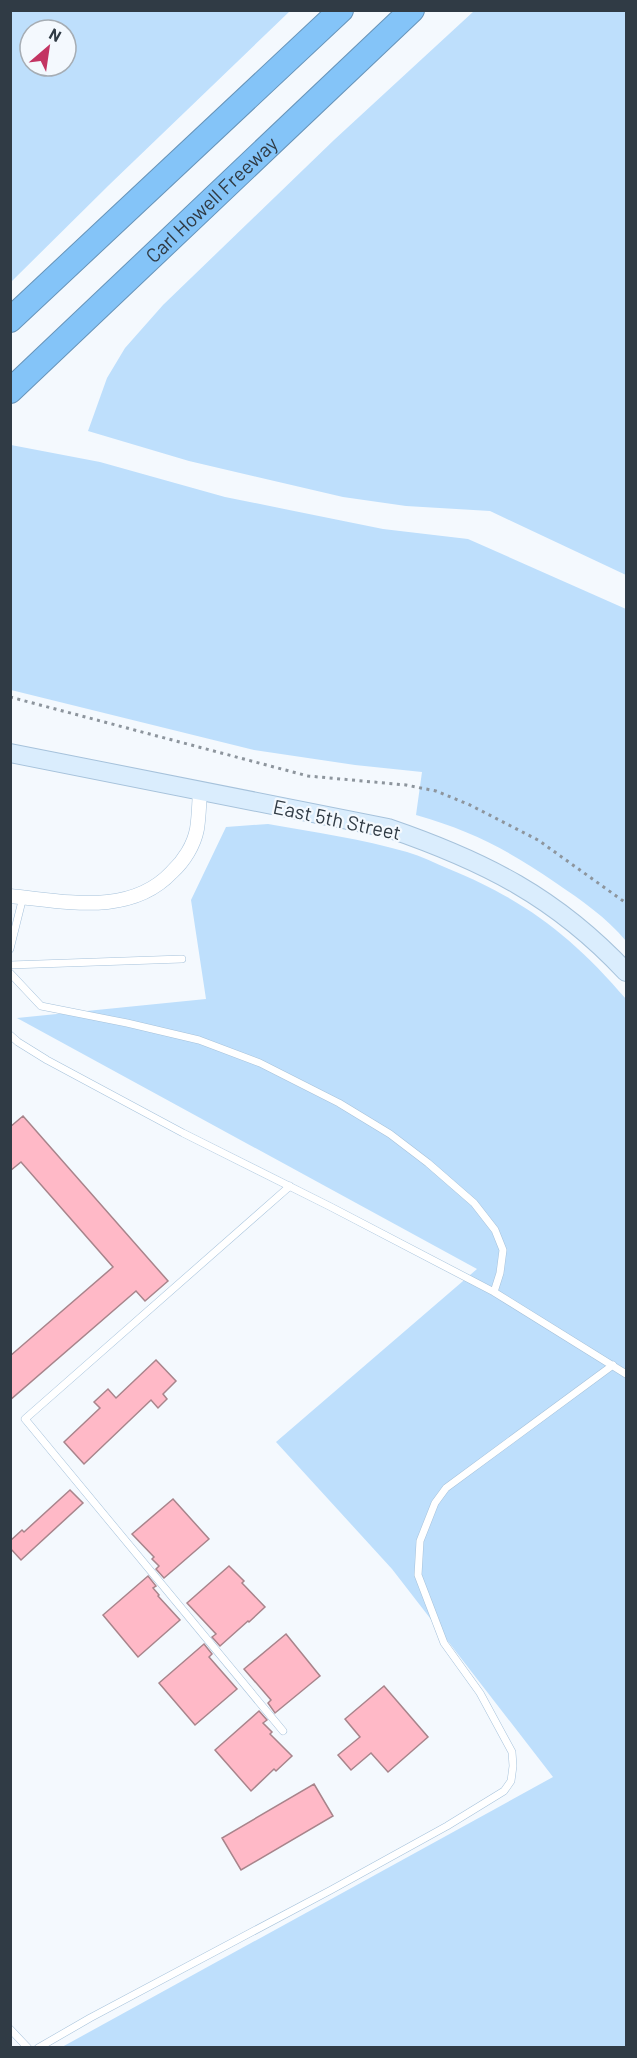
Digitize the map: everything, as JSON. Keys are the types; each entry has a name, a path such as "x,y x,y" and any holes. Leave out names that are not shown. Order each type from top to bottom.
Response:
{"highway":[{"path":"10,320 341,10"},
{"name":"Carl Howell Freeway","path":"10,391 412,10"}],"main road":[{"name":"East 5th Street","path":"10,753 388,828 444,848 499,874 561,912 586,931 627,972"}],"street":[{"path":"17,896 107,903 130,898 154,888 178,866 192,842 197,829 200,792"}],"lane":[{"path":"10,949 17,896"},
{"path":"10,965 183,959"},
{"path":"10,973 41,1006 199,1040 260,1063 339,1103 390,1134 428,1162 474,1203 495,1230 503,1250 500,1273 494,1292"},
{"path":"10,1035 47,1060 183,1133 494,1292 627,1374"},
{"path":"283,1731 25,1419 290,1186"},
{"path":"38,2048 447,1826 504,1791 512,1781 512,1752 480,1693 444,1643 418,1575 417,1556 420,1540 430,1513 446,1488 613,1365"},
{"path":"10,2029 28,2048"}],"path":[{"path":"10,697 308,776 406,785 436,791 470,805 538,840 627,903"}],"shaded area":[{"path":"11,10 290,11 11,282"},
{"path":"474,11 626,11 626,575 490,511 406,506 343,497 189,461 88,431 107,378 125,348 163,305 334,140"},
{"path":"11,445 100,462 225,497 383,529 468,539 626,609 626,941 593,909 522,861 472,835 416,815 422,772 254,750 11,690"},
{"path":"268,824 390,847 423,858 476,881 524,907 546,922 587,957 626,999 626,2047 62,2047 553,1777 392,1569 276,1442 477,1269 17,1018 206,999 191,900 226,827"}],"building":[{"path":"23,1116 168,1281 145,1301 136,1291 10,1400 10,1356 113,1267 21,1162 10,1171 10,1127"},
{"path":"156,1360 176,1381 163,1394 167,1399 158,1408 151,1400 84,1464 64,1442 100,1408 94,1402 108,1389 116,1398"},
{"path":"70,1490 83,1503 21,1560 10,1548 10,1541 22,1530 24,1532"},
{"path":"173,1499 209,1539 164,1578 156,1569 159,1566 152,1559 154,1557 132,1534"},
{"path":"229,1566 265,1607 220,1646 212,1637 216,1634 187,1603"},
{"path":"148,1576 156,1586 153,1588 158,1596 180,1620 138,1657 103,1615"},
{"path":"286,1634 320,1676 275,1713 268,1703 271,1700 244,1669"},
{"path":"204,1644 212,1654 209,1657 237,1689 195,1725 159,1683"},
{"path":"384,1686 428,1737 388,1772 371,1753 351,1770 338,1755 360,1737 345,1719"},
{"path":"259,1711 267,1720 263,1723 272,1732 270,1734 292,1756 251,1791 215,1750"},
{"path":"314,1784 333,1816 241,1870 222,1838"}]}
